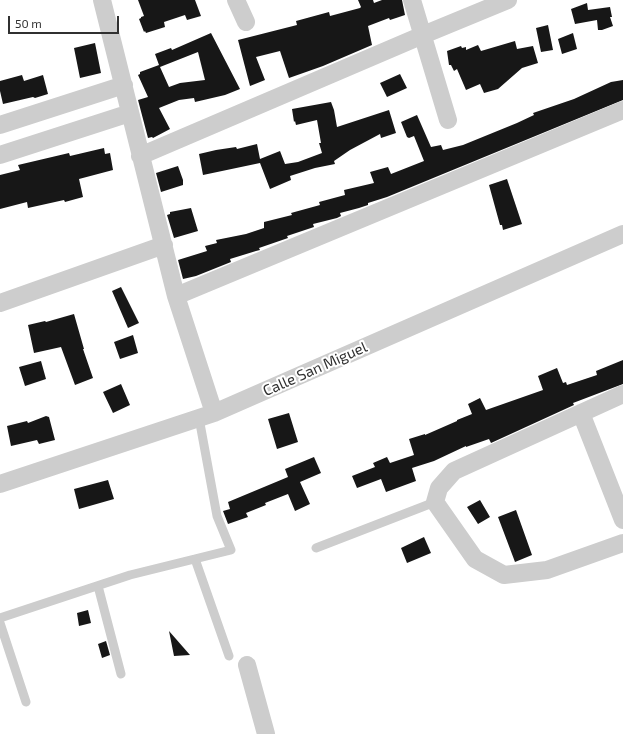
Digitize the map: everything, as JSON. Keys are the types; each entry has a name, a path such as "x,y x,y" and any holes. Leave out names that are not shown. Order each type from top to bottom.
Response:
{"street":[{"path":"102,0 206,416"},
{"path":"236,0 246,22"},
{"path":"412,0 448,120"},
{"path":"140,156 508,0"},
{"path":"0,125 124,84"},
{"path":"176,296 623,110"},
{"path":"0,155 130,113"},
{"name":"Calle San Miguel","path":"0,484 206,416 623,234"},
{"path":"0,303 164,245"},
{"path":"623,394 454,471 439,488 435,502 475,559 504,575 547,570 623,543"},
{"path":"581,413 623,520"},
{"path":"247,666 266,734"}],"lane":[{"path":"0,618 130,575 231,550 216,516 206,416"},
{"path":"316,548 435,502"},
{"path":"195,559 229,656"},
{"path":"98,586 121,674"},
{"path":"0,623 26,702"}],"building":[{"path":"138,0 195,0 201,16 187,20 185,15 164,22 165,27 146,33 145,31 144,32 139,19 144,16"},
{"path":"358,0 373,0 374,3 382,0 402,0 405,15 390,20 389,18 368,26 372,45 323,66 289,78 280,51 256,57 265,80 250,86 238,40 297,25 296,21 329,12 330,16 360,8 361,7"},
{"path":"587,3 588,10 610,7 612,17 610,17 613,26 598,30 597,20 575,24 571,9"},
{"path":"548,25 553,50 541,52 536,28"},
{"path":"211,33 240,89 225,95 195,102 194,98 179,100 159,108 170,129 153,138 148,138 138,100 148,97 138,75 140,72 159,65 155,54 171,48 172,50","holes":["198,52 205,80 180,83 169,87 160,67"]},
{"path":"573,33 577,49 562,54 558,39"},
{"path":"515,41 517,49 533,46 538,63 522,68 498,89 484,93 480,84 466,90 457,69 454,71 451,65 449,65 447,51 461,46 462,48 466,47 466,50 478,45 481,51"},
{"path":"95,43 101,73 80,78 74,48"},
{"path":"400,74 407,88 387,97 380,83"},
{"path":"22,75 24,81 43,75 48,94 3,104 0,91 0,81"},
{"path":"623,80 623,100 387,197 368,203 368,205 340,213 341,216 337,218 313,224 314,227 287,236 288,238 259,248 260,250 230,259 231,262 196,276 183,279 178,260 207,251 205,246 217,243 216,240 246,234 264,228 264,222 292,215 291,213 320,205 319,202 345,195 344,190 374,183 370,172 388,167 391,174 424,161 414,136 409,138 407,137 401,122 417,115 431,147 441,145 443,150 463,145 517,123 534,115 533,113 574,99 611,82"},
{"path":"331,102 337,127 389,110 396,133 381,138 380,134 350,150 334,161 335,164 315,168 290,176 291,180 270,189 260,163 203,175 199,154 216,150 236,147 237,149 257,144 260,159 280,151 285,164 298,162 322,153 319,143 321,143 317,120 296,125 295,121 294,122 292,109"},
{"path":"104,148 105,154 110,153 113,170 79,179 83,197 65,202 64,200 28,208 27,202 0,209 0,175 20,170 18,165 69,153 70,156"},
{"path":"178,166 183,180 183,185 161,192 156,173"},
{"path":"507,179 522,224 503,230 502,225 500,225 489,185"},
{"path":"191,208 198,231 174,238 167,215 170,214 170,212"},
{"path":"121,287 139,323 128,328 112,291"},
{"path":"74,314 83,349 93,378 75,385 61,347 34,353 28,325 46,322"},
{"path":"133,335 138,353 120,359 114,342"},
{"path":"623,360 623,384 573,403 574,405 491,443 489,439 466,446 434,461 412,468 416,481 386,492 381,479 357,488 352,476 375,467 373,463 387,457 390,463 414,455 409,439 425,435 472,414 468,404 480,398 486,410 543,390 538,376 557,368 563,383 566,382 567,385 597,375 596,371"},
{"path":"41,361 46,379 25,386 19,367"},
{"path":"121,384 130,405 113,413 103,392"},
{"path":"289,413 298,442 277,449 268,419"},
{"path":"46,416 49,417 55,440 39,444 37,440 11,446 7,426 27,421 28,423"},
{"path":"314,457 321,473 300,482 310,504 295,511 288,494 265,503 266,505 246,513 248,517 228,524 223,511 230,509 228,502 288,477 285,469"},
{"path":"108,480 114,499 79,509 74,489"},
{"path":"480,500 490,517 478,524 467,507"},
{"path":"516,510 532,555 515,562 498,517"},
{"path":"424,537 431,553 407,563 401,548"},
{"path":"88,610 91,623 79,626 77,613"},
{"path":"169,631 190,655 174,656"},
{"path":"106,641 110,655 102,658 98,644"}]}
